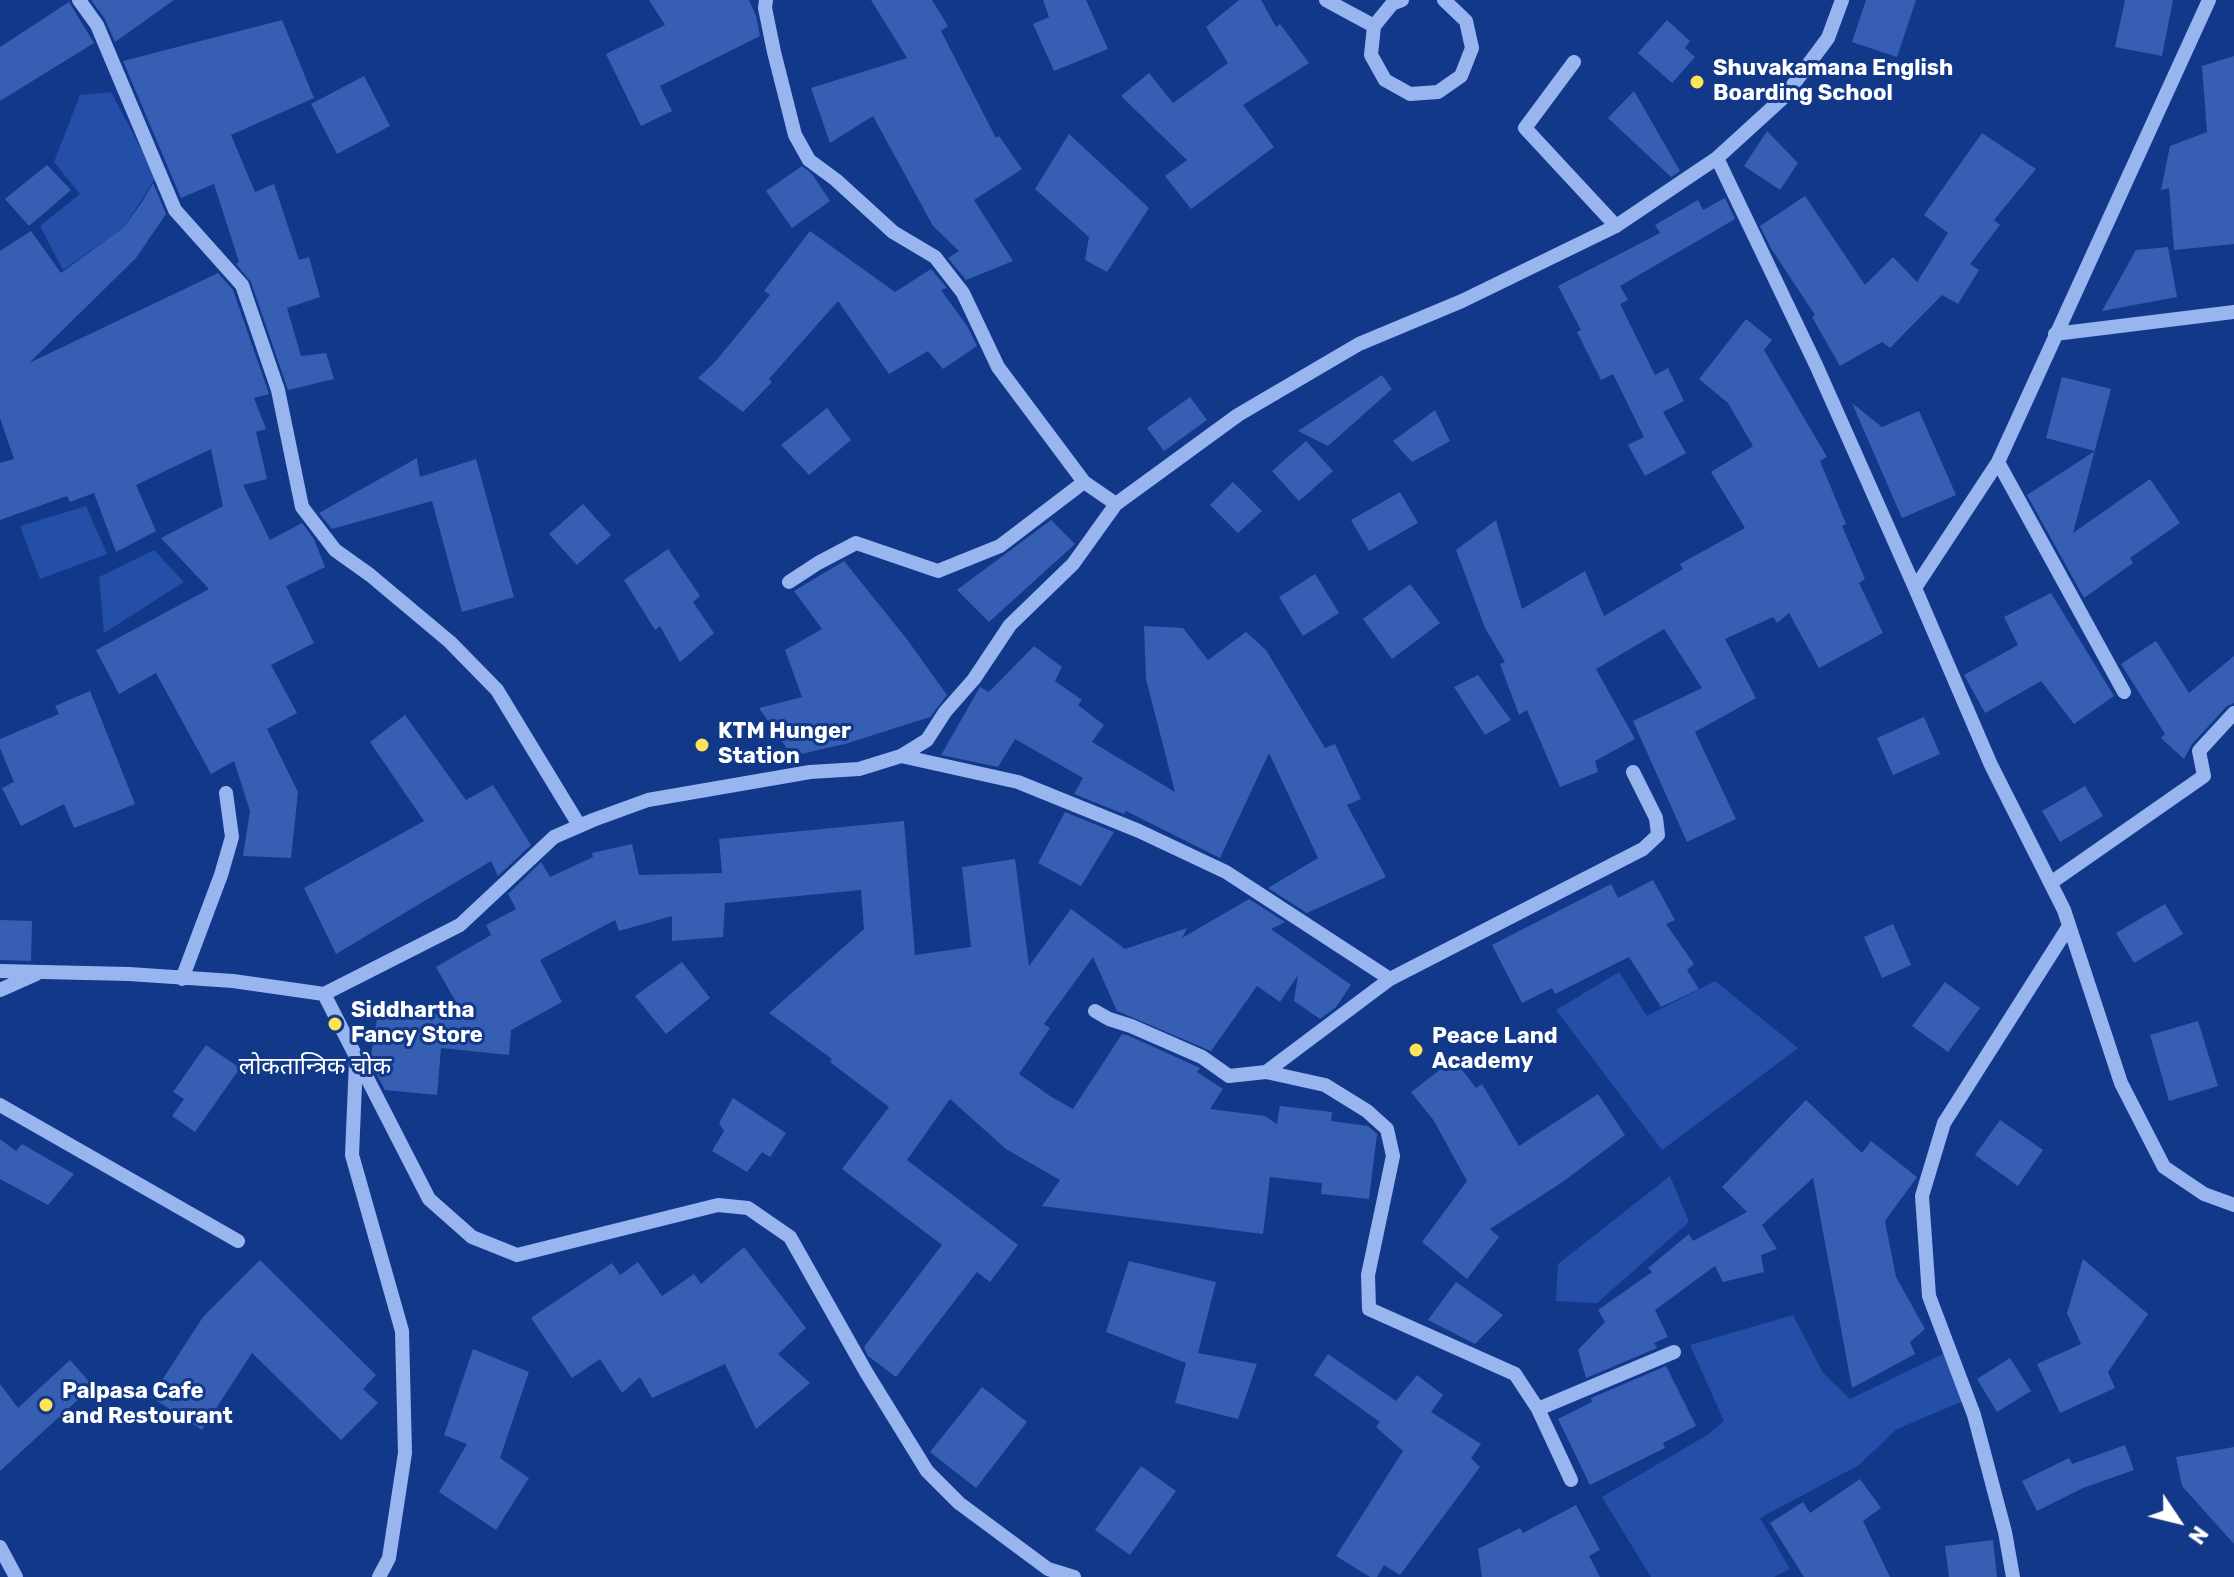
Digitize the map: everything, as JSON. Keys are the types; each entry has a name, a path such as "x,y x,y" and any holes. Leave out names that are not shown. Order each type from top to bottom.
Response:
{"street":[{"path":"79,0 97,25 175,210 242,285 278,390 302,507 335,550 450,642 497,690 579,825"},
{"path":"766,0 774,52 795,135 809,160 893,232 935,257 963,293 998,367 1084,482 1116,504"},
{"path":"1326,0 1374,26"},
{"path":"1402,0 1392,4 1374,26 1371,55 1385,80 1410,94 1438,92 1461,76 1472,48 1466,21 1444,0"},
{"path":"0,971 233,981 324,994 460,925 554,837 579,825 648,800 810,772 859,769 901,756 927,740 945,712 974,679 1010,625 1073,564 1116,504 1238,415 1359,344 1462,301 1616,226 1717,158 1784,97 1828,38 1842,0"},
{"path":"1915,588 1998,462 2209,0"},
{"path":"1574,62 1525,128 1616,226"},
{"path":"1717,158 1816,365 1991,765 2052,882 2121,1083 2164,1167 2204,1194 2234,1205"},
{"path":"2055,334 2234,312"},
{"path":"1998,462 2124,692"},
{"path":"789,582 856,543 938,571 1000,546 1084,482"},
{"path":"2052,882 2204,776 2199,751 2234,713"},
{"path":"901,756 1018,782 1139,831 1226,872 1390,979"},
{"path":"1266,1072 1390,979 1643,849 1658,835 1656,818 1633,772"},
{"path":"182,979 232,837 226,793"},
{"path":"2013,1577 2005,1532 1974,1415 1929,1296 1922,1196 1944,1123 2069,926"},
{"path":"0,990 42,971"},
{"path":"324,994 429,1199 472,1237 517,1255 718,1205 748,1208 790,1237 866,1372 927,1471 959,1503 1048,1569 1074,1577"},
{"path":"1095,1011 1202,1057 1229,1076 1266,1072 1325,1085 1367,1111 1387,1129 1393,1156 1368,1275 1369,1309 1515,1374 1538,1409 1571,1480"},
{"path":"356,1056 352,1155 402,1331 405,1453 389,1558 379,1577"},
{"path":"0,1105 238,1241"},
{"path":"1538,1409 1674,1352"},
{"path":"0,1547 16,1577"}],"shaded area":[{"path":"111,92 156,177 124,227 63,270 40,226 80,194 54,162 80,95"},
{"path":"86,506 107,554 40,579 20,526"},
{"path":"154,550 184,582 104,633 99,577"},
{"path":"1619,972 1647,1016 1715,981 1798,1048 1662,1150 1556,1010"},
{"path":"1670,1176 1689,1222 1597,1303 1556,1301 1558,1264"},
{"path":"1793,1315 1823,1373 1850,1399 1943,1354 1968,1399 1897,1429 1859,1465 1760,1518 1790,1569 1774,1577 1651,1577 1602,1497 1707,1435 1724,1421 1690,1345"}],"building":[{"path":"91,0 174,0 115,42 105,19"},
{"path":"649,0 749,0 760,36 660,86 672,111 641,126 606,54 665,25"},
{"path":"871,0 932,0 948,26 941,31 996,138 999,136 1022,169 974,200 1013,261 966,280 948,258 959,251 933,226 873,116 830,143 811,88 907,58"},
{"path":"1043,0 1086,0 1108,49 1054,71 1033,24 1049,17"},
{"path":"1239,0 1261,0 1276,27 1280,24 1309,63 1243,105 1274,147 1191,209 1165,176 1187,160 1121,96 1149,73 1173,103 1228,63 1206,27"},
{"path":"1866,0 1916,0 1897,57 1852,42"},
{"path":"2125,0 2173,0 2162,56 2115,47"},
{"path":"69,2 94,43 0,101 0,47"},
{"path":"282,20 314,98 231,135 255,192 274,184 299,260 309,257 320,297 287,308 301,356 326,353 334,379 288,390 251,282 236,264 239,262 214,184 181,198 123,61"},
{"path":"1667,20 1690,41 1685,48 1695,57 1672,83 1638,53"},
{"path":"2234,56 2234,244 2174,250 2169,188 2161,190 2170,146 2207,132 2202,66"},
{"path":"364,76 390,126 337,154 311,104"},
{"path":"1634,91 1680,171 1671,177 1608,118"},
{"path":"1767,131 1798,163 1780,190 1744,166"},
{"path":"1982,133 2036,169 1994,220 2000,225 1970,264 1979,270 1958,304 1942,295 1890,348 1882,342 1840,366 1812,317 1815,315 1772,250 1760,226 1805,196 1865,285 1893,257 1917,282 1948,233 1924,215"},
{"path":"1069,134 1149,208 1107,272 1085,260 1089,237 1035,189"},
{"path":"47,165 71,190 29,226 5,199"},
{"path":"802,166 812,174 830,201 792,228 766,191"},
{"path":"153,183 166,214 136,258 29,363 218,273 233,290 269,394 254,398 266,429 256,432 267,479 243,485 270,540 302,523 314,539 325,567 286,586 314,643 271,665 297,713 267,729 298,792 291,858 243,856 250,811 234,761 211,774 156,673 119,694 96,650 209,589 161,538 223,506 211,449 136,485 156,531 116,552 94,493 70,502 67,496 0,520 0,463 14,459 0,418 0,251 31,231 61,273 124,227"},
{"path":"1725,198 1735,219 1620,286 1628,300 1620,304 1655,375 1668,368 1684,401 1663,412 1686,453 1645,476 1628,445 1644,437 1613,374 1601,380 1577,332 1581,330 1558,286 1660,233 1655,225 1698,200 1703,210"},
{"path":"810,231 895,292 931,269 947,288 941,290 967,326 977,346 943,369 928,351 889,374 838,301 769,379 772,382 743,412 698,378 770,295 764,291"},
{"path":"2168,247 2177,297 2102,311 2136,250"},
{"path":"1746,319 1772,340 1764,350 1827,457 1820,461 1846,524 1842,526 1865,579 1859,583 1883,633 1819,668 1789,613 1777,623 1773,617 1725,639 1756,698 1695,732 1736,819 1687,842 1633,721 1702,688 1664,629 1596,669 1635,739 1595,761 1598,772 1560,787 1527,710 1519,715 1500,664 1505,662 1485,628 1456,550 1496,520 1522,609 1585,571 1604,616 1683,569 1680,564 1745,528 1711,472 1753,446 1728,403 1699,379"},
{"path":"1382,375 1392,389 1328,446 1298,431"},
{"path":"2062,377 2111,389 2095,451 2046,438"},
{"path":"1190,397 1207,420 1164,451 1147,428"},
{"path":"1852,403 1882,427 1919,411 1956,495 1902,518"},
{"path":"827,408 851,440 809,475 781,445"},
{"path":"1435,410 1450,441 1412,462 1393,441"},
{"path":"1306,441 1333,471 1299,501 1272,471"},
{"path":"2095,451 2073,533 2150,479 2180,523 2130,558 2133,563 2084,598 2027,495"},
{"path":"417,458 420,477 476,459 514,597 462,612 432,501 332,529 319,513"},
{"path":"1233,482 1262,511 1238,533 1210,505"},
{"path":"1400,492 1418,523 1369,551 1351,520"},
{"path":"583,504 611,535 577,565 549,534"},
{"path":"1051,520 1075,544 989,622 957,590"},
{"path":"668,549 700,596 693,602 714,633 680,662 660,626 655,630 624,580"},
{"path":"844,561 947,695 930,717 845,744 792,756 759,708 802,697 785,650 822,629 794,591"},
{"path":"1315,574 1339,613 1303,636 1279,597"},
{"path":"1410,584 1440,623 1392,659 1363,619"},
{"path":"2051,593 2114,696 2074,724 2041,681 1985,713 1964,675 2018,645 2004,617"},
{"path":"1144,626 1183,628 1208,660 1246,632 1266,650 1325,748 1335,744 1361,799 1347,805 1386,877 1307,913 1268,888 1318,858 1269,753 1220,858 1126,811 1124,814 1074,794 1083,778 1015,739 998,767 941,755 980,687 989,692 1034,646 1062,667 1055,681 1082,700 1078,705 1104,725 1092,742 1175,792 1146,679"},
{"path":"2156,641 2189,693 2234,656 2234,703 2227,706 2192,744 2184,759 2161,738 2165,734 2121,664"},
{"path":"1478,675 1511,720 1485,735 1454,687"},
{"path":"90,691 135,804 74,828 64,804 21,826 2,788 14,782 0,748 0,739 59,714 55,706"},
{"path":"405,715 466,800 493,785 531,845 498,876 491,861 336,954 304,888 424,821 370,742"},
{"path":"1924,717 1940,754 1893,775 1877,738"},
{"path":"2085,786 2103,816 2060,842 2042,811"},
{"path":"1065,812 1114,832 1081,886 1038,863"},
{"path":"904,821 915,955 971,947 962,867 1015,859 1029,966 1071,909 1125,949 1187,928 1182,938 1249,899 1285,922 1271,929 1351,985 1336,1007 1320,1019 1294,1001 1298,975 1280,1002 1257,986 1211,1051 1117,1011 1093,957 1044,1024 1050,1028 1019,1074 1073,1109 1122,1034 1127,1035 1200,1068 1197,1072 1223,1089 1210,1109 1265,1116 1277,1124 1280,1106 1332,1112 1331,1121 1368,1126 1377,1134 1369,1199 1321,1194 1322,1183 1270,1177 1263,1234 1042,1206 1060,1180 1006,1149 950,1099 907,1160 1018,1245 990,1282 977,1272 896,1377 868,1356 864,1347 942,1245 842,1169 889,1107 830,1062 832,1059 769,1013 864,929 861,890 725,903 723,937 672,941 672,916 619,931 615,920 540,960 562,1002 511,1030 509,1055 441,1048 437,1095 385,1090 370,1062 379,1006 465,1018 436,967 491,935 486,925 516,909 508,894 541,862 550,877 593,857 592,853 632,844 639,875 722,873 719,839"},
{"path":"1653,880 1675,920 1666,924 1694,964 1687,970 1699,989 1661,1007 1629,957 1555,994 1552,988 1522,1003 1492,945 1611,884 1618,898"},
{"path":"2165,904 2183,934 2134,963 2116,933"},
{"path":"0,920 32,921 31,961 0,960"},
{"path":"1893,924 1911,965 1882,978 1864,937"},
{"path":"682,962 710,998 666,1034 635,996"},
{"path":"1945,982 1980,1008 1948,1052 1912,1026"},
{"path":"2198,1021 2218,1086 2169,1101 2150,1035"},
{"path":"206,1045 240,1068 195,1132 172,1116 184,1099 173,1092"},
{"path":"1454,1059 1476,1088 1482,1084 1519,1146 1598,1094 1625,1135 1564,1181 1490,1229 1499,1237 1467,1279 1422,1242 1467,1181 1434,1121 1411,1092"},
{"path":"733,1098 786,1133 770,1157 762,1152 747,1172 712,1151 724,1131 719,1123"},
{"path":"1806,1100 1862,1153 1871,1141 1917,1177 1885,1221 1896,1277 1925,1329 1910,1342 1915,1354 1852,1388 1813,1178 1762,1225 1777,1249 1761,1255 1764,1272 1723,1282 1715,1266 1655,1310 1668,1337 1654,1343 1657,1348 1586,1378 1578,1350 1605,1322 1598,1310 1652,1272 1648,1268 1689,1234 1693,1241 1747,1212 1722,1187"},
{"path":"2000,1120 2043,1150 2018,1186 1975,1155"},
{"path":"0,1139 16,1151 22,1144 74,1174 48,1205 0,1179"},
{"path":"744,1247 806,1328 778,1354 810,1383 756,1429 725,1364 652,1398 640,1377 622,1393 600,1359 572,1378 531,1318 612,1263 620,1275 638,1262 662,1296 694,1274 701,1284"},
{"path":"2083,1259 2148,1314 2108,1372 2115,1388 2060,1413 2037,1364 2081,1344 2067,1313"},
{"path":"260,1260 376,1375 363,1389 378,1403 341,1440 252,1353 202,1430 151,1397 203,1317"},
{"path":"1129,1261 1216,1282 1198,1353 1257,1364 1238,1419 1175,1403 1186,1363 1106,1332"},
{"path":"1456,1282 1503,1315 1475,1344 1428,1320"},
{"path":"473,1349 529,1372 500,1458 529,1478 496,1530 439,1492 467,1444 444,1435"},
{"path":"1328,1354 1396,1401 1417,1375 1443,1395 1431,1412 1481,1444 1471,1458 1480,1467 1400,1575 1384,1565 1377,1577 1370,1577 1336,1556 1403,1451 1376,1427 1380,1422 1314,1375"},
{"path":"2010,1358 2031,1391 1997,1412 1977,1379"},
{"name":"Palpasa Cafe and Restourant","path":"70,1360 93,1386 0,1471 0,1384 18,1408"},
{"path":"1666,1366 1696,1426 1663,1443 1665,1448 1590,1485 1558,1419 1592,1402 1591,1398"},
{"path":"982,1387 1027,1422 976,1488 930,1452"},
{"path":"2125,1445 2134,1470 2083,1488 2037,1511 2022,1481 2069,1458 2072,1464"},
{"path":"2234,1447 2234,1544 2182,1486 2176,1457"},
{"path":"1141,1466 1176,1491 1130,1555 1095,1530"},
{"path":"1860,1479 1881,1508 1863,1521 1890,1577 1804,1577 1770,1523 1803,1502 1810,1513"},
{"path":"1576,1505 1600,1550 1589,1556 1600,1577 1482,1577 1478,1549 1520,1528 1523,1533"},
{"path":"1993,1540 1997,1577 1949,1577 1945,1546"}],"place":[{"name":"Shuvakamana English Boarding School","path":"1697,82"},
{"name":"KTM Hunger Station","path":"702,745"},
{"name":"Siddhartha Fancy Store","path":"335,1024"},
{"name":"Peace Land Academy","path":"1416,1050"},
{"name":"Palpasa Cafe and Restourant","path":"46,1405"}],"district":[{"name":"लोकतान्त्रिक चोक","path":"315,1067"}]}
